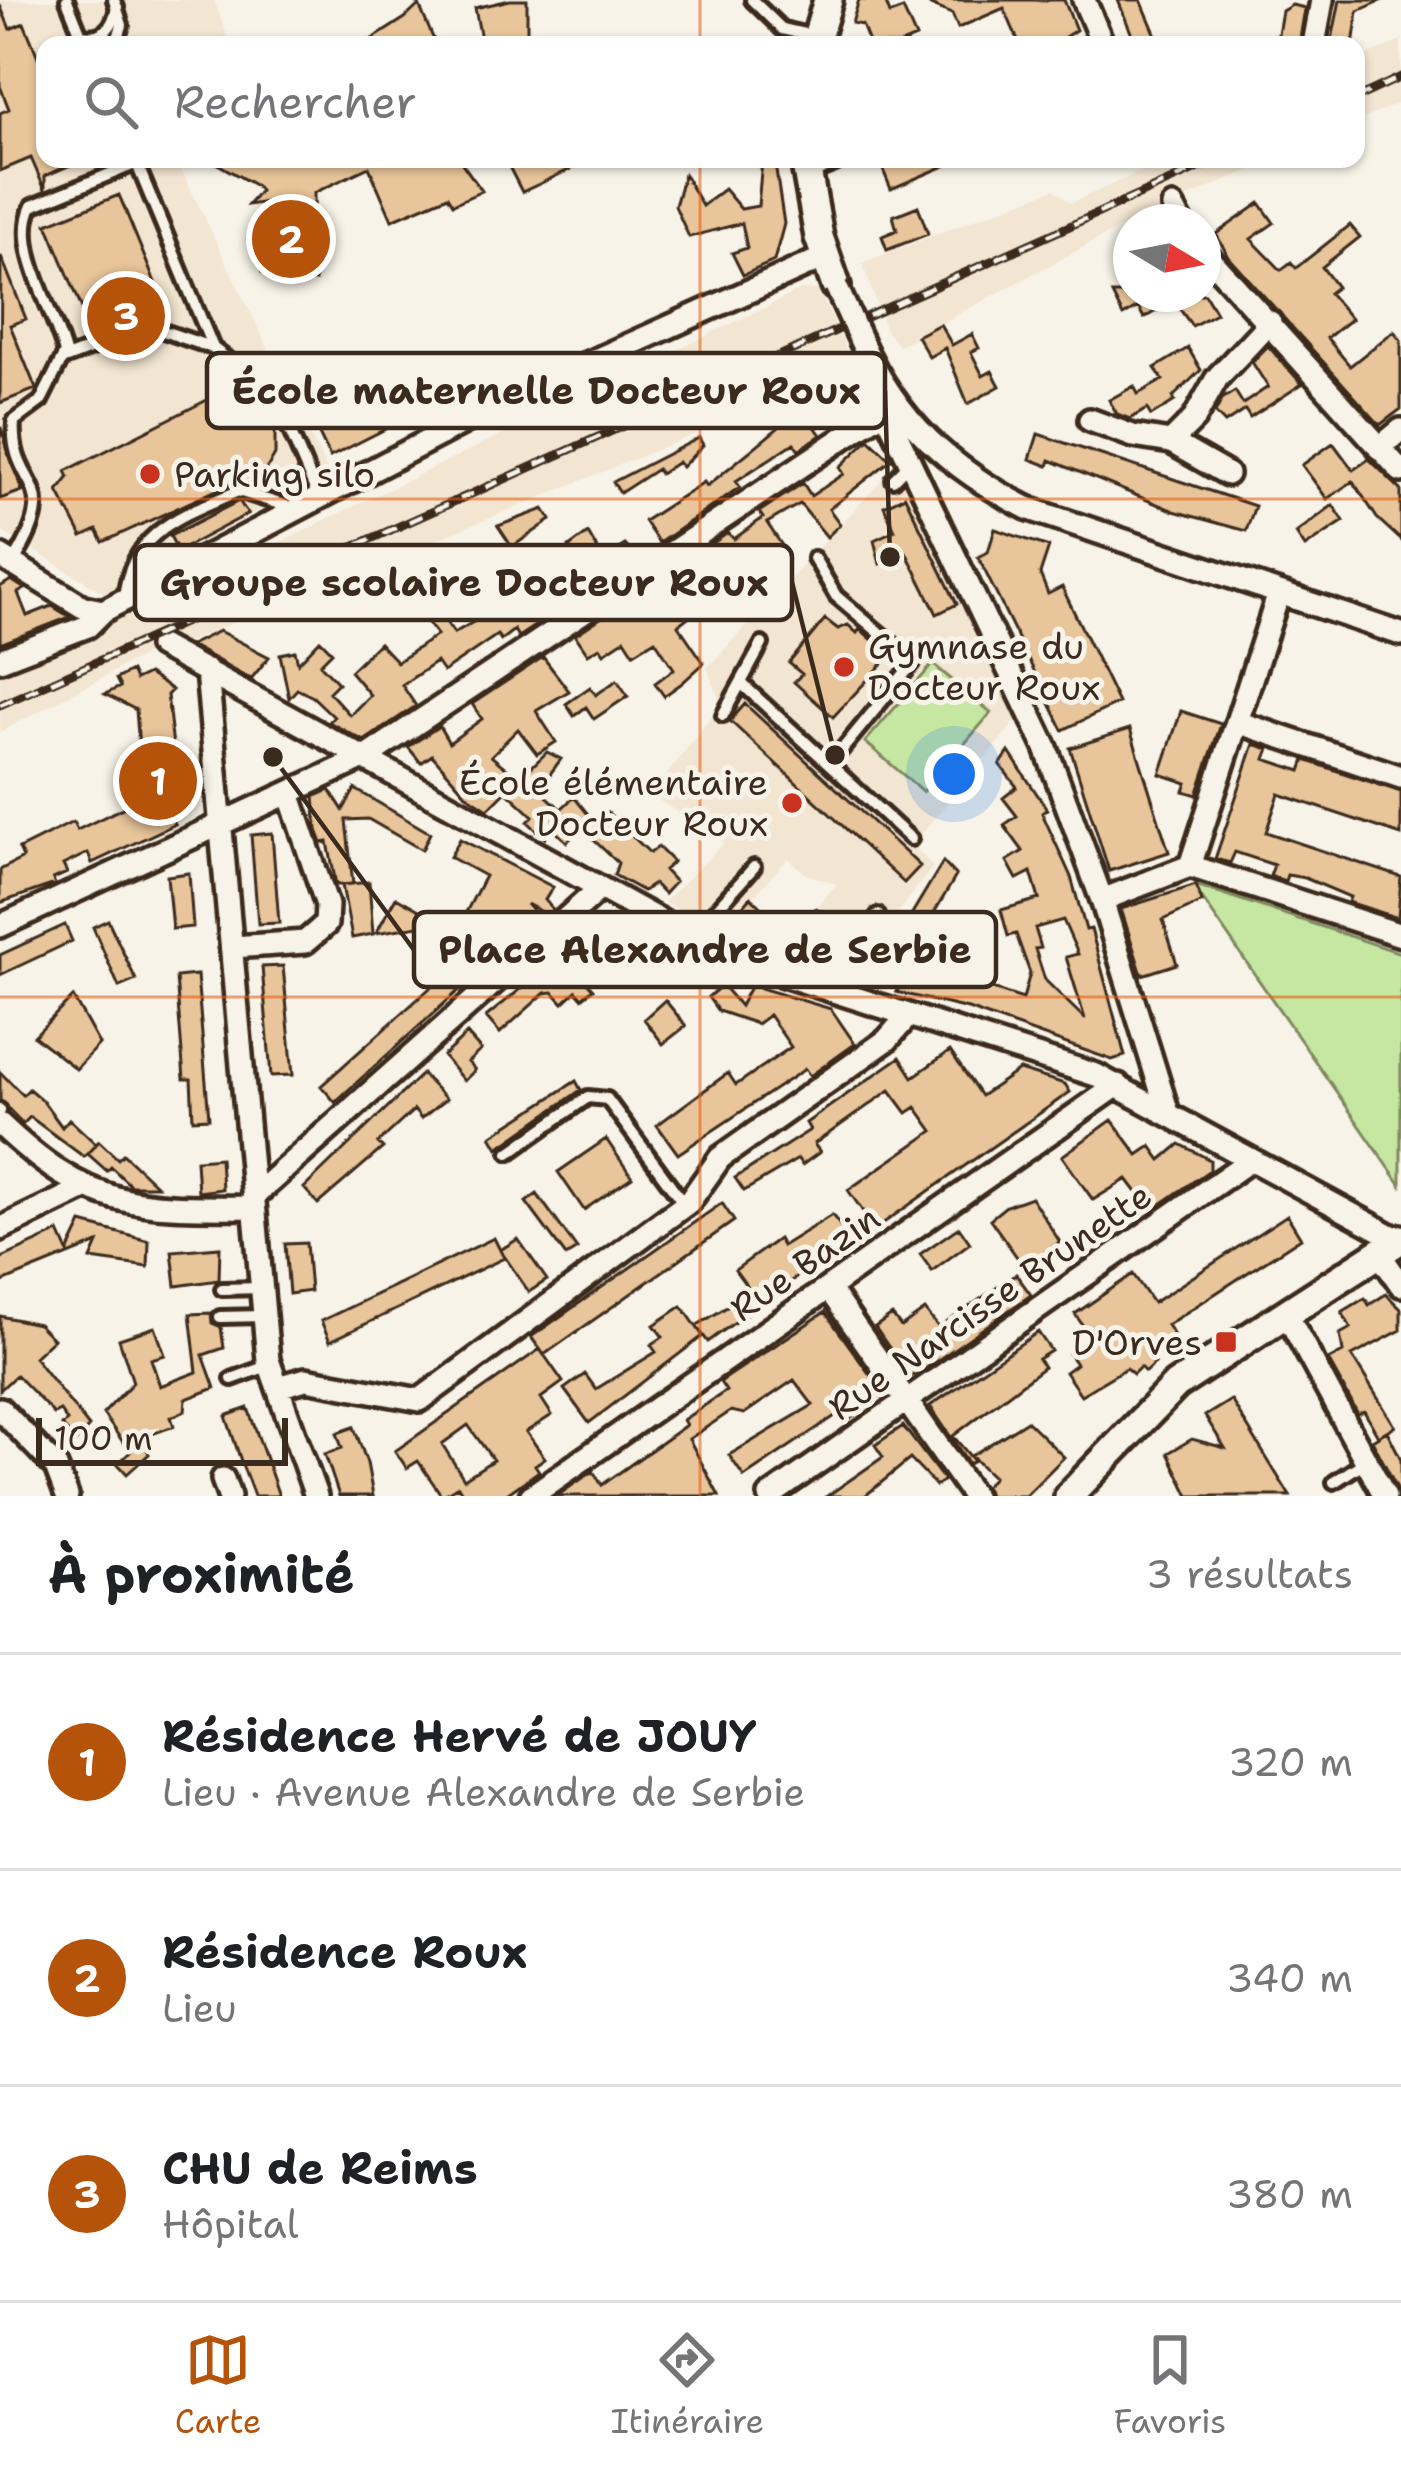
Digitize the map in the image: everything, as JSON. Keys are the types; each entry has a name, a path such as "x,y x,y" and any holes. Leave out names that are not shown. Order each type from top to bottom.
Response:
{"street":[{"path":"817,36 828,0"},
{"path":"1084,0 1099,36"},
{"path":"1316,36 1322,0"},
{"path":"807,168 825,257 881,386 922,438 950,461 1027,508 1401,634"},
{"path":"0,660 88,626 113,607 318,496 506,400 825,257"},
{"path":"1221,269 1401,471"},
{"path":"1171,442 1194,419 1217,378 1270,322"},
{"path":"881,386 885,410 1046,748 1102,899 1168,1113"},
{"path":"0,926 366,757 885,410"},
{"path":"1090,420 1171,442 1228,474"},
{"path":"1379,448 1401,430"},
{"path":"925,493 950,461"},
{"path":"6,560 83,607 113,607"},
{"path":"1190,866 1279,592"},
{"path":"160,646 695,941 828,991 1118,1085 1395,1244"},
{"path":"207,671 270,1365 316,1496"},
{"path":"1237,722 1401,778"},
{"path":"233,947 304,942 315,939 326,924 327,905 289,793"},
{"path":"1102,899 1190,866 1401,935"},
{"path":"0,1124 44,1166 83,1189 142,1207 253,1201 598,890"},
{"path":"278,1388 307,1379 420,1400 685,1205 720,1158 887,1040 907,1017"},
{"name":"Rue Bazin","path":"531,1496 1118,1085"},
{"name":"Rue Narcisse Brunette","path":"770,1496 1249,1161"},
{"path":"0,1229 83,1189"},
{"path":"1395,1244 1401,1285"},
{"path":"1070,1496 1176,1385 1395,1244"},
{"path":"828,1288 973,1496"},
{"path":"506,1307 525,1322"},
{"path":"1286,1313 1385,1496"},
{"path":"0,1409 56,1467 67,1496"}],"lane":[{"path":"67,0 81,36"},
{"path":"752,0 782,29 802,36"},
{"path":"98,36 107,31 116,3"},
{"path":"116,3 122,25 119,36"},
{"path":"64,358 26,235 28,215 32,206 120,168"},
{"path":"139,168 212,348"},
{"path":"6,560 37,525 39,505 14,421 41,401 64,358 149,326 212,348 274,397 318,496"},
{"path":"893,479 910,463"},
{"path":"113,607 138,549 164,524 238,491 296,508"},
{"path":"814,558 836,596 914,662 831,763"},
{"path":"723,715 762,644"},
{"path":"741,683 911,839"},
{"path":"695,941 703,924 754,868"},
{"path":"828,991 878,915"},
{"path":"509,1153 589,1097 607,1099 685,1205"},
{"path":"222,1289 261,1288"},
{"path":"220,1317 264,1316"},
{"path":"232,1378 270,1365"},
{"path":"1334,1482 1366,1461"}],"shaded area":[{"path":"0,0 214,0 227,36 36,36 36,168 180,168 328,472 105,593 0,530"},
{"path":"1401,41 1401,102 1365,118 1365,57"},
{"path":"1144,168 1255,168 1172,204 1113,204 1113,232 898,346 886,330 862,263 1054,189 1071,203"},
{"path":"801,290 819,290 852,363 842,367 844,373 174,647 166,643 0,732 0,666 127,616"},
{"path":"899,462 1021,715 912,845 933,867 848,977 775,954 837,884 806,874 788,858 720,934 664,902 724,843 651,795 721,704 707,668"}],"green space":[{"path":"933,664 991,713 923,792 865,742"},
{"path":"1196,885 1401,953 1401,1185 1199,894"}],"building":[{"path":"527,0 527,36 480,36 475,8"},
{"path":"859,0 885,0 890,14 903,9 915,36 866,36 862,25 852,23"},
{"path":"919,0 1064,0 1076,30 1066,36 1016,36 1004,8 958,28 952,14"},
{"path":"1118,0 1141,0 1156,36 1132,36"},
{"path":"1340,0 1383,0 1358,11 1354,36 1333,36"},
{"path":"0,5 10,29 24,23 36,52 36,168 63,168 45,176 45,190 31,158 0,171 0,113 9,109 0,86"},
{"path":"419,5 432,36 377,36"},
{"path":"1292,5 1305,8 1300,36 1278,36 1282,11"},
{"path":"225,168 367,168 314,193 315,281 262,272 274,201 248,205 260,191"},
{"path":"369,168 465,168 482,191 453,204 448,196 392,220"},
{"path":"510,168 571,169 522,192"},
{"path":"761,168 776,168 784,224 774,261 743,275 732,253 747,248 742,223 689,237 675,206 684,174 702,206 724,189 741,209 758,206"},
{"path":"882,168 940,168 891,189"},
{"path":"119,195 163,302 137,313 140,319 94,337 47,224"},
{"path":"1260,203 1274,223 1251,239 1281,270 1291,262 1296,268 1350,225 1360,237 1322,267 1337,287 1329,293 1351,319 1327,338 1350,366 1394,331 1401,340 1401,409 1380,425 1228,256 1221,230"},
{"path":"918,206 928,234 887,250 882,236 897,230 893,216"},
{"path":"1,256 26,319 10,325 36,389 0,403"},
{"path":"1182,312 1216,313 1192,326"},
{"path":"940,324 952,345 972,334 979,348 971,352 983,376 992,371 1000,386 968,404 945,348 929,357 917,336"},
{"path":"1268,346 1302,384 1250,418 1245,410 1225,423 1215,413 1222,399 1235,391 1243,404 1268,387 1252,362"},
{"path":"1188,348 1201,370 1173,397 1175,401 1151,416 1147,409 1130,419 1117,414 1109,400 1134,386 1138,394 1163,380 1155,368"},
{"path":"835,386 849,407 816,428 821,435 799,450 794,443 736,481 740,487 659,543 644,521 704,482 707,486 778,428 765,408 779,401 790,417"},
{"path":"395,388 409,417 330,457 316,428"},
{"name":"Parking silo","path":"223,392 259,403 275,427 275,455 256,486 234,482 103,542 97,530 82,537 58,491 69,477 66,471"},
{"path":"0,428 22,491 0,499"},
{"path":"1038,434 1255,506 1246,531 1174,511 1050,460 1048,466 1030,459"},
{"path":"699,438 703,445 682,467 678,462 660,474 657,469 620,493 613,482"},
{"path":"869,439 891,460 829,509 840,524 827,537 800,504 789,510 767,523 783,547 746,572 750,578 739,586 735,580 678,625 704,663 682,683 664,696 655,683 674,669 655,640 634,653 625,639 604,653 600,647 588,654 575,635 650,585 664,606 689,589 682,579 708,562 701,551 728,533 734,539 763,518 759,512 803,483 811,496 844,474 840,467"},
{"path":"1333,443 1353,470 1369,459 1401,490 1401,540 1377,518 1353,481 1327,499 1302,465"},
{"path":"905,496 957,604 937,614 906,552 880,564 874,540 895,530 884,506"},
{"path":"239,501 248,514 178,551 170,536"},
{"path":"1333,505 1344,521 1305,547 1296,533"},
{"path":"544,509 551,520 512,547 498,526"},
{"path":"995,529 1049,547 1040,574 1048,594 1062,587 1118,703 1063,730 978,557 988,552"},
{"path":"588,533 603,559 625,545 637,558 518,637 514,630 501,640 497,635 443,672 436,662 402,685 416,706 364,741 329,722 334,717 313,697 297,689 289,698 280,654 295,651 298,663 320,640 332,652 320,664 338,683 329,692 350,715 370,695 350,671 379,643 397,662 437,635 428,623 441,615 454,633 533,588 528,571 538,564 546,577 576,556 569,547"},
{"path":"11,580 25,589 18,593 27,616 52,606 70,617 0,644 0,587"},
{"name":"Gymnase du Docteur Roux","path":"825,619 838,629 848,625 857,633 860,629 881,647 877,652 886,660 833,717 794,682 802,674 789,663"},
{"path":"219,631 269,657 251,679 190,645"},
{"path":"543,657 569,691 536,711 556,742 537,754 518,729 491,756 519,779 547,752 561,759 539,789 561,809 574,797 596,824 607,812 650,853 658,847 673,862 664,870 675,882 664,894 654,884 643,891 614,875 618,863 581,828 567,842 553,829 545,838 528,822 533,816 506,791 488,809 467,795 432,755 421,763 408,747 439,726 449,743 482,719 472,704"},
{"path":"131,671 135,680 148,674 172,690 167,695 181,814 170,814 175,824 92,863 88,853 63,865 67,873 53,879 55,884 0,903 0,870 23,858 19,849 73,822 77,830 143,798 136,710 105,694 120,687 116,679"},
{"path":"617,680 628,696 594,719 586,707 574,716 566,704 590,687 596,695"},
{"name":"École élémentaire Docteur Roux","path":"745,704 920,866 904,883 730,721"},
{"path":"1181,711 1221,724 1197,795 1184,791 1187,783 1160,774"},
{"path":"1130,729 1169,852 1109,871 1070,748"},
{"path":"1254,744 1269,749 1265,759 1301,771 1305,760 1401,792 1401,835 1279,794 1266,832 1401,877 1398,918 1348,902 1350,897 1305,878 1287,875 1285,881 1270,876 1274,865 1235,852 1230,863 1215,859"},
{"path":"1009,752 1047,809 1042,813 1071,877 1086,930 1091,929 1125,1056 1112,1060 968,1009 896,992 902,983 870,964 889,936 896,940 943,862 956,876 909,955 913,963 1023,999 1030,973 1016,934 1008,936 1001,910 1039,899 1031,872 1017,879 1007,861 1023,851 1004,825 1017,816 1003,798 1017,787 1000,765","holes":["1063,920 1078,954 1066,957 1085,1019 1045,980 1035,949 1041,948 1035,928"]},
{"path":"355,789 430,833 422,850 368,819 346,820 353,884 336,885 328,842 322,843 317,830 314,797 330,790 343,810"},
{"path":"272,833 279,923 258,924 251,835"},
{"path":"460,839 553,887 545,900 553,910 547,915 527,904 541,921 525,935 518,928 494,947 477,928 453,933 451,920 463,918 485,876 450,857"},
{"path":"189,873 193,927 172,929 167,876"},
{"path":"369,882 373,934 352,938 342,885"},
{"path":"1196,885 1202,902 1163,920 1177,964 1142,975 1121,909"},
{"path":"396,897 430,916 425,925 376,933"},
{"path":"751,897 778,923 771,931 780,939 766,951 744,944 752,937 732,919"},
{"path":"816,908 845,926 839,935 848,941 829,971 803,963 828,935 803,922"},
{"path":"108,920 136,980 119,987 93,927"},
{"path":"65,925 72,941 0,975 0,955"},
{"path":"452,947 468,964 458,973 467,983 335,1102 321,1086 450,970 439,958"},
{"path":"564,954 581,967 577,971 593,989 582,998 576,991 563,1003 553,992 545,993 500,1033 486,1017"},
{"path":"283,966 293,1075 271,1076 262,967"},
{"path":"197,975 209,1118 193,1119 191,1079 184,1079 176,977"},
{"path":"722,985 740,1006 751,985 831,1009 855,1044 810,1076 805,1069 678,1154 657,1125 728,1073 736,1085 791,1047 769,1015 757,1024 718,1011 708,997"},
{"path":"73,997 99,1044 76,1069 34,1036"},
{"path":"665,1000 686,1026 663,1044 644,1019"},
{"path":"467,1034 481,1050 468,1062 475,1070 464,1081 443,1056"},
{"path":"950,1051 981,1096 1019,1070 1065,1084 1070,1092 875,1229 848,1190 933,1131 916,1107 907,1113 890,1090 814,1144 820,1152 802,1165 798,1159 744,1191 735,1178 810,1130 806,1123 900,1057 913,1077"},
{"path":"0,1072 23,1095 29,1089 43,1101 62,1127 69,1119 96,1144 84,1157 30,1117 23,1124 0,1100"},
{"path":"422,1074 446,1099 421,1119 414,1110 378,1143 383,1148 318,1204 304,1188"},
{"path":"576,1081 581,1090 498,1148 491,1136"},
{"path":"1112,1120 1138,1155 1151,1146 1161,1160 1180,1144 1210,1160 1210,1170 1151,1211 1127,1179 1093,1200 1062,1156"},
{"path":"606,1139 632,1177 584,1210 558,1172"},
{"path":"99,1141 118,1159 123,1154 157,1186 131,1186 111,1167 107,1171 88,1154"},
{"path":"220,1158 222,1189 198,1192 196,1160"},
{"path":"537,1194 577,1249 566,1256 526,1202"},
{"path":"1031,1197 1060,1242 1024,1267 990,1219 1006,1206"},
{"path":"722,1203 734,1221 544,1355 531,1337"},
{"path":"832,1215 850,1238 708,1342 696,1326 751,1292 735,1270 778,1239 782,1246"},
{"path":"1287,1215 1301,1238 1167,1325 1175,1337 1147,1355 1155,1363 1145,1372 1140,1367 1133,1374 1126,1368 1081,1395 1065,1372 1076,1364 1069,1354 1092,1339 1075,1314 1133,1274 1153,1303"},
{"path":"82,1223 149,1241 148,1267 91,1259 98,1243 0,1283 0,1259 59,1232 68,1252"},
{"path":"959,1227 970,1243 932,1271 920,1254"},
{"path":"494,1238 504,1258 330,1341 321,1321"},
{"path":"518,1239 547,1280 529,1292 500,1250"},
{"path":"306,1243 310,1291 289,1294 285,1244"},
{"path":"220,1247 219,1280 176,1286 172,1251"},
{"path":"1016,1274 1031,1295 918,1374 909,1377 875,1327 892,1315 901,1327 925,1310 939,1328"},
{"path":"1386,1294 1401,1309 1401,1330 1352,1356 1395,1426 1378,1436 1364,1411 1358,1414 1328,1360 1343,1352 1340,1334 1351,1328 1342,1312 1365,1298 1369,1305"},
{"path":"682,1306 703,1336 589,1423 564,1389 585,1374 596,1389 656,1352 651,1345 663,1337 654,1325"},
{"path":"825,1312 883,1393 850,1419 844,1423 838,1414 744,1477 729,1455 813,1405 794,1380 744,1414 731,1411 689,1439 719,1496 557,1496 593,1471 602,1485 726,1391 720,1382"},
{"path":"211,1313 212,1323 221,1327 224,1348 203,1355 215,1388 186,1399 185,1411 171,1417 174,1426 143,1437 149,1454 127,1474 118,1464 130,1452 103,1414 133,1382 119,1339 155,1327 165,1355 151,1359 160,1386 197,1372 190,1314"},
{"path":"0,1316 38,1324 53,1339 34,1357 89,1427 76,1441 62,1426 67,1421 60,1411 54,1414 16,1375 0,1390"},
{"path":"1038,1332 1051,1351 1038,1359 1044,1367 953,1436 974,1461 969,1464 930,1406"},
{"path":"540,1349 563,1382 541,1398 552,1415 526,1432 545,1458 535,1465 539,1471 504,1496 464,1496 458,1486 442,1496 418,1461 407,1468 395,1451","holes":["468,1425 493,1460 464,1479 442,1444"]},
{"path":"1231,1400 1290,1496 1189,1496 1168,1453 1192,1439 1225,1448 1205,1416"},
{"path":"248,1408 279,1496 254,1496 243,1467 226,1416"},
{"path":"1027,1421 1064,1457 1025,1496 988,1496 985,1486 993,1477 971,1456"},
{"path":"903,1426 944,1480 936,1486 910,1459 865,1496 827,1496 883,1457 875,1445"},
{"path":"354,1427 373,1496 339,1496 325,1454 342,1448 337,1433"},
{"path":"1387,1431 1401,1459 1401,1496 1372,1440"}],"railway":[{"path":"1365,94 1401,77"},
{"path":"0,705 1199,168"}],"place":[{"name":"Résidence Roux","path":"291,239"},
{"name":"CHU de Reims","path":"126,316"},
{"name":"Parking silo","path":"150,474"},
{"name":"École maternelle Docteur Roux","path":"890,557"},
{"name":"Gymnase du Docteur Roux","path":"844,667"},
{"name":"Groupe scolaire Docteur Roux","path":"835,755"},
{"name":"Place Alexandre de Serbie","path":"273,757"},
{"name":"Résidence Hervé de JOUY","path":"158,781"},
{"name":"École élémentaire Docteur Roux","path":"792,803"},
{"name":"D'Orves","path":"1226,1342"}]}
